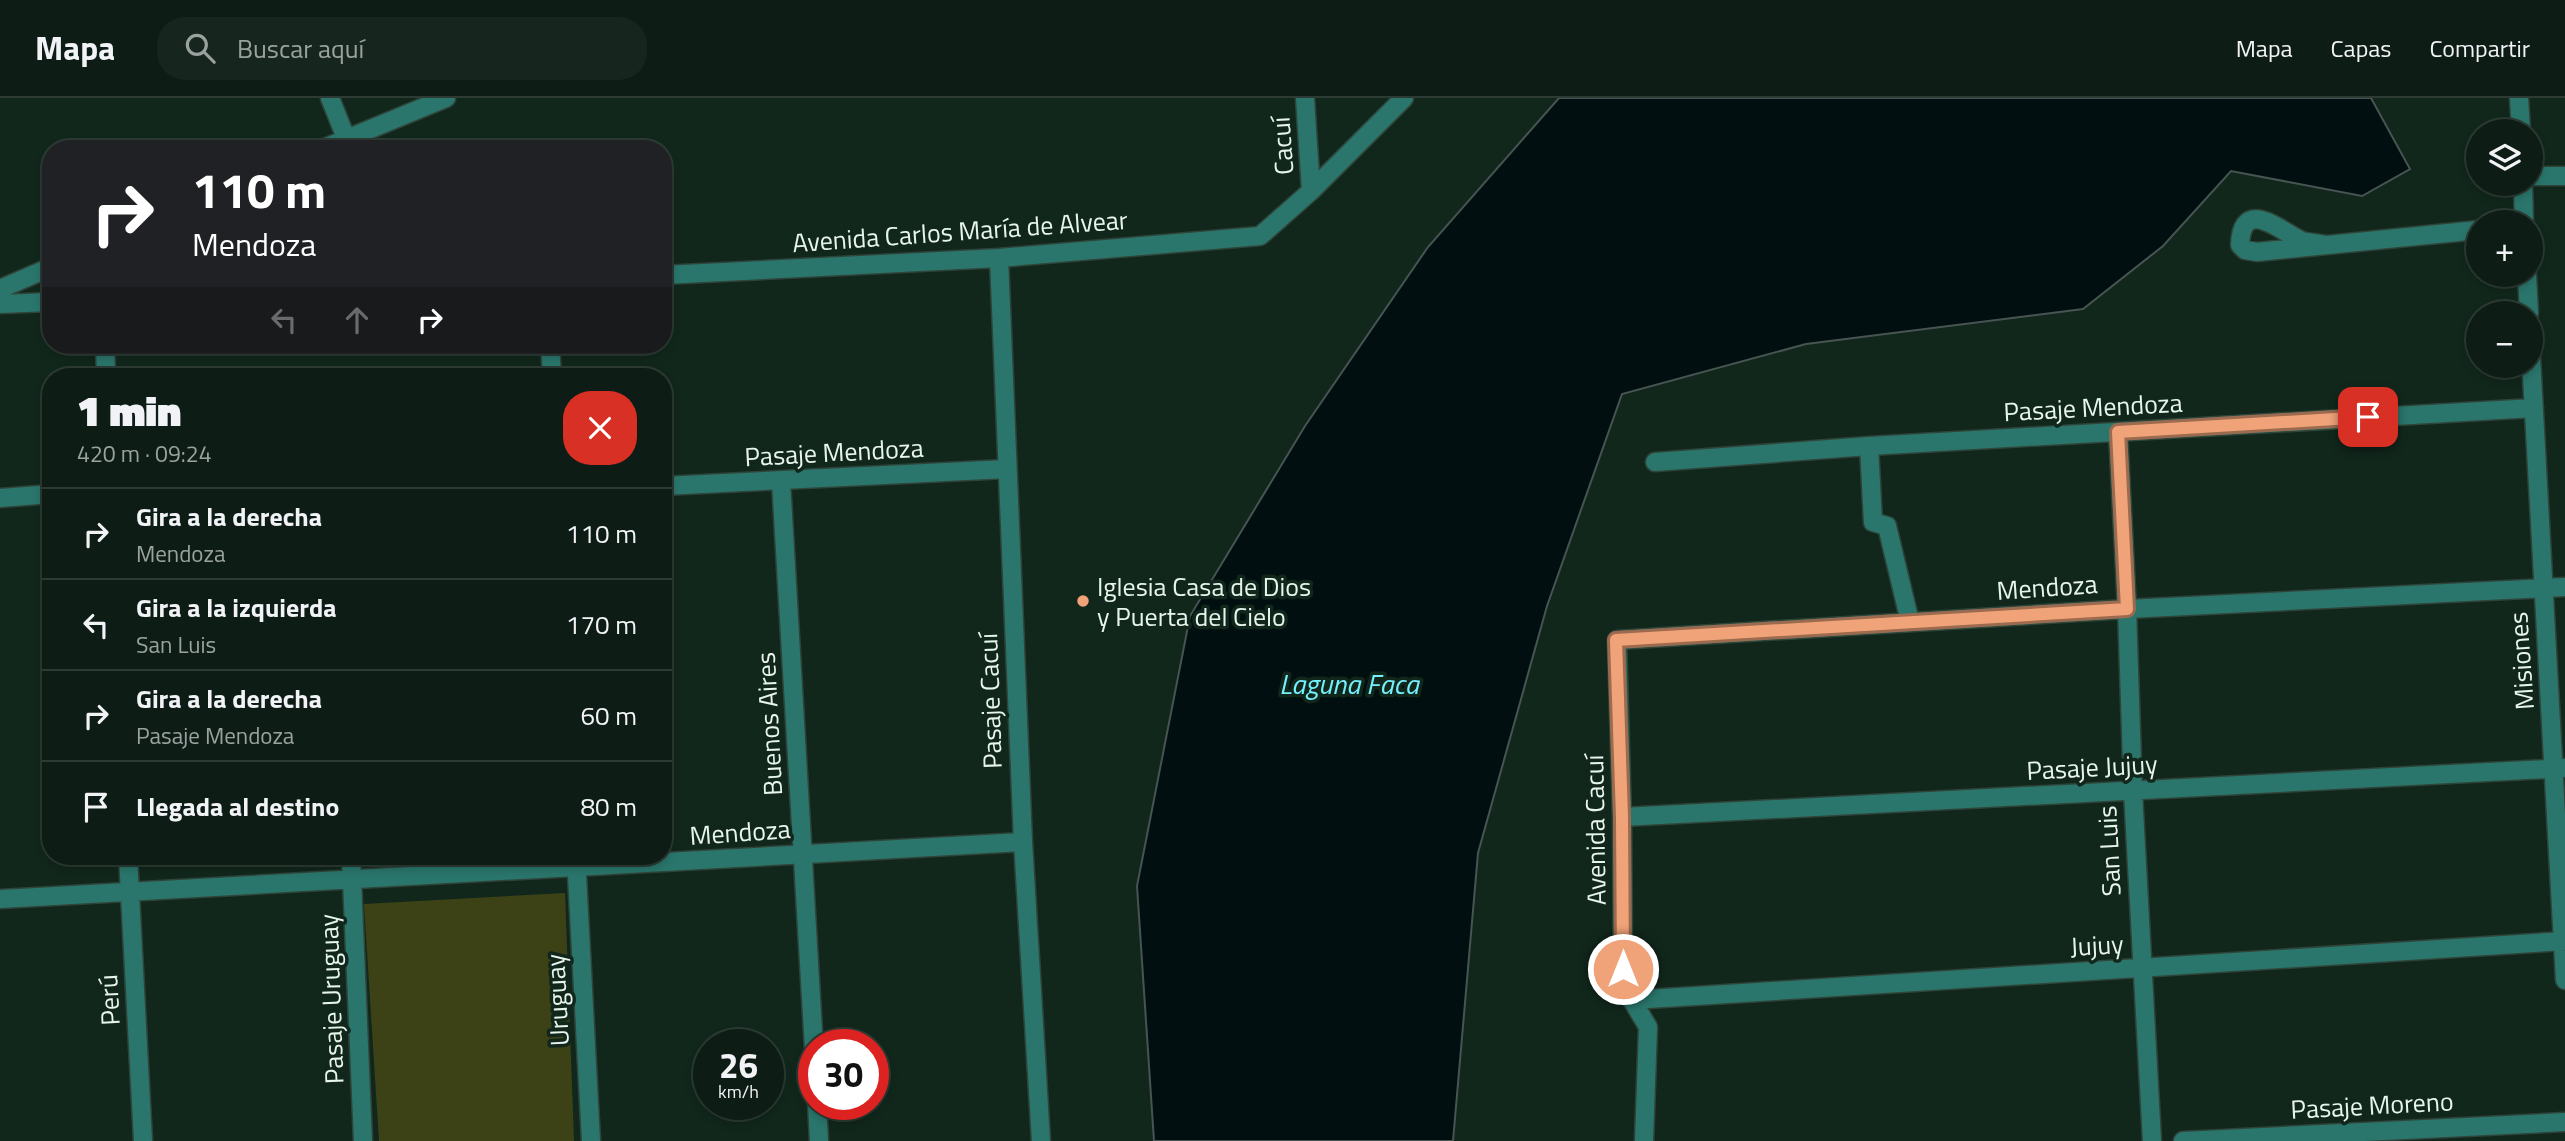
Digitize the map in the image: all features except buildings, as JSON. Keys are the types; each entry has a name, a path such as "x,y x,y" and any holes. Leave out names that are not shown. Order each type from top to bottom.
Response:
{"street":[{"path":"330,98 346,138"},
{"path":"342,140 446,98"},
{"name":"Cacuí","path":"1305,98 1311,191"},
{"path":"1311,191 1404,98"},
{"path":"2519,98 2520,119"},
{"path":"2543,176 2565,176"},
{"name":"Avenida Carlos María de Alvear","path":"672,275 999,258 1260,236 1311,191"},
{"path":"2324,245 2466,231"},
{"name":"Pasaje Cacuí","path":"999,258 1023,842 1041,1141"},
{"path":"0,289 42,271"},
{"path":"0,304 42,302"},
{"name":"Misiones","path":"2532,378 2543,589 2560,768 2565,980"},
{"name":"Pasaje Mendoza","path":"1655,462 1869,446 2534,408"},
{"name":"San Luis","path":"2118,432 2133,792 2152,1141"},
{"path":"1869,446 1872,522 1887,526 1910,622"},
{"name":"Pasaje Mendoza","path":"672,486 1006,469"},
{"name":"Buenos Aires","path":"781,481 813,1029"},
{"path":"0,498 42,495"},
{"name":"Mendoza","path":"1616,640 2127,609 2565,587"},
{"name":"Avenida Cacuí","path":"1616,640 1622,817 1623,969 1632,1000 1647,1027 1644,1141"},
{"name":"Pasaje Jujuy","path":"1622,817 2560,768"},
{"name":"Mendoza","path":"672,859 1023,842"},
{"name":"Perú","path":"128,865 143,1141"},
{"name":"Pasaje Uruguay","path":"351,865 363,1141"},
{"name":"Mendoza","path":"0,899 535,865"},
{"name":"Uruguay","path":"577,865 591,1141"},
{"name":"Jujuy","path":"1632,1000 2564,941"},
{"path":"818,1120 819,1141"},
{"name":"Pasaje Moreno","path":"2182,1141 2565,1122"}],"green space":[{"path":"565,893 574,1141 379,1141 364,904"}],"water":[{"name":"Laguna Faca","path":"1559,98 2371,98 2410,169 2362,196 2231,171 2163,246 2083,309 1806,344 1622,394 1547,606 1478,853 1453,1141 1154,1141 1137,886 1190,616 1305,426 1428,247"}],"place":[{"name":"Iglesia Casa de Dios y Puerta del Cielo","path":"1083,601"}],"route":[{"path":"1623,969 1622,817 1616,640 2127,609 2118,432 2368,417"}]}
